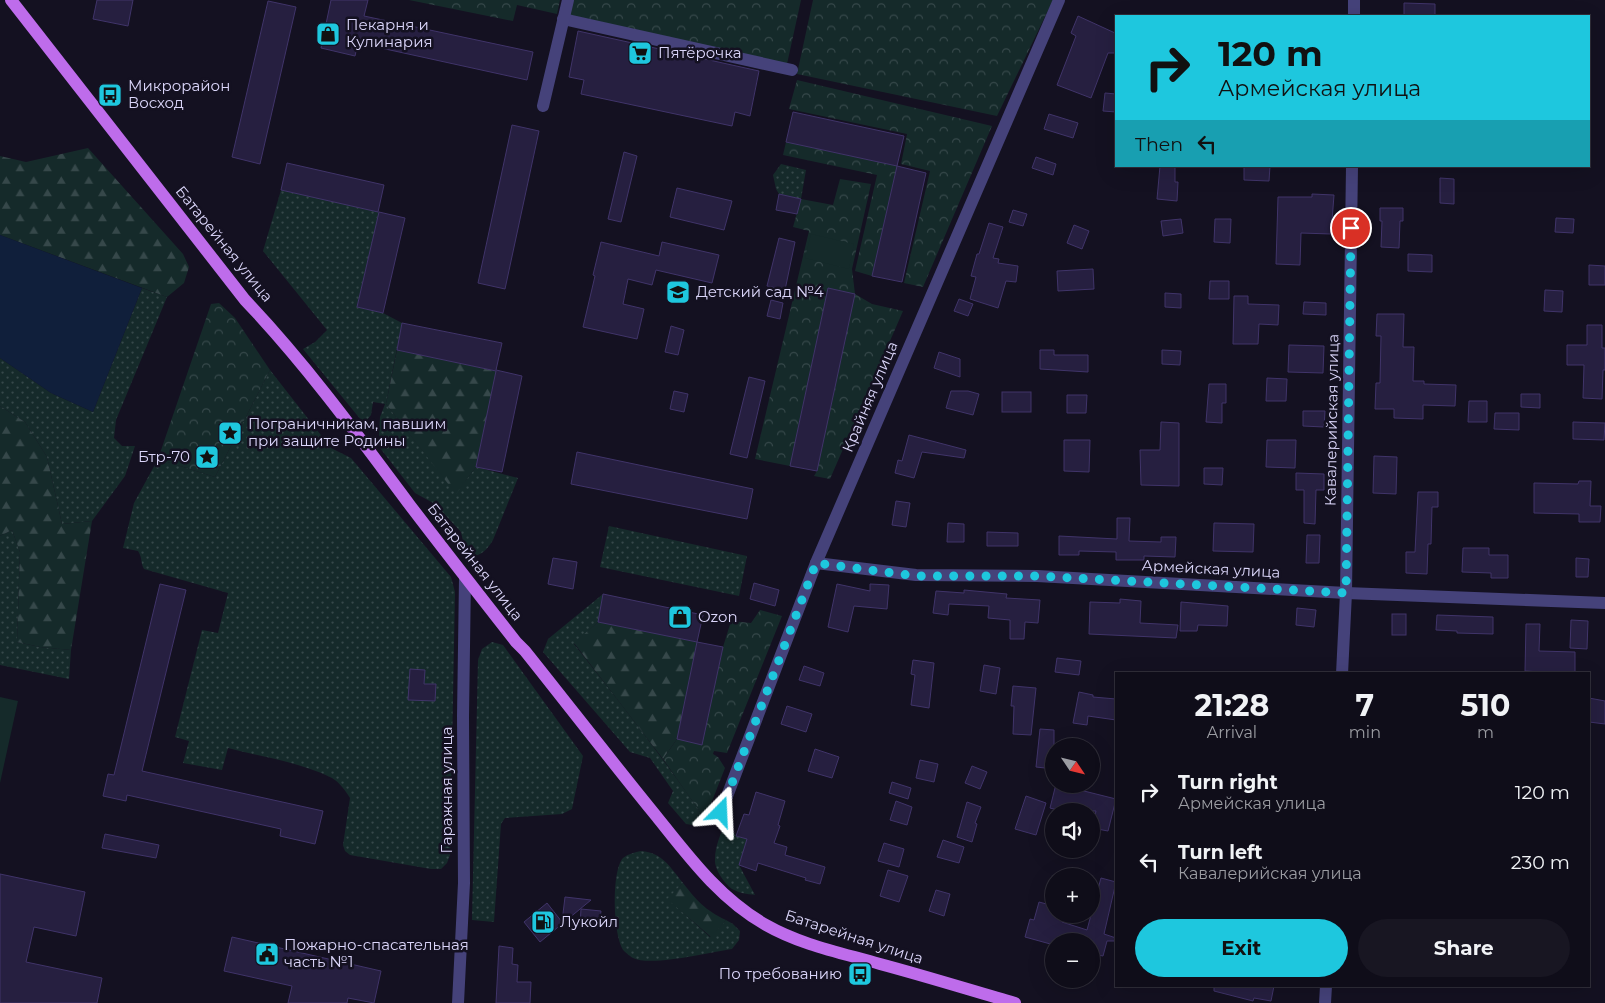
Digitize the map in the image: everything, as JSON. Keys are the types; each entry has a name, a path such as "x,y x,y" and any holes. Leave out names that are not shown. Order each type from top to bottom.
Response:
{"main road":[{"name":"Батарейная улица","path":"11,0 245,300 290,350 466,578 698,867 722,893 743,911 786,935 1015,1003"}],"street":[{"path":"544,106 568,0"},
{"name":"Крайняя улица","path":"721,812 816,563 1059,0"},
{"path":"1354,0 1354,15"},
{"path":"564,19 792,70"},
{"name":"Кавалерийская улица","path":"1342,672 1346,593 1352,167"},
{"name":"Армейская улица","path":"816,563 916,576 1037,576 1346,593 1605,603"},
{"name":"Гаражная улица","path":"458,1003 464,883 463,716 466,578"},
{"path":"1325,1003 1326,987"}],"green space":[{"path":"409,0 560,0 557,14 517,5 513,21"},
{"path":"572,0 801,0 787,64 568,15"},
{"path":"813,0 1053,0 997,116 797,74"},
{"path":"797,80 992,126 923,287 904,283 930,171 901,164 907,134 789,109"},
{"path":"786,142 897,166 872,276 855,271 877,175 783,155"},
{"path":"88,148 183,254 189,267 184,283 167,297 0,235 0,156 26,162"},
{"path":"781,164 806,170 801,199 779,194 776,189 773,175"},
{"path":"840,179 871,184 852,269 855,294 872,304 903,311 830,479 814,476 817,471 854,294 828,288 790,466 755,459 809,231 793,227 801,199 833,205"},
{"path":"281,190 379,212 357,307 383,313 402,323 386,404 456,493 476,467 518,478 493,540 481,553 470,557 464,546 461,532 435,504 415,493 380,448 380,417 385,404 373,402 371,415 366,421 361,420 303,349 315,342 327,330 263,251"},
{"path":"811,234 854,244 849,269 805,258"},
{"path":"142,288 167,297 116,420 114,438 122,446 135,446 125,476 92,521 62,524 47,457 25,422 0,406 0,358 51,393 93,412"},
{"path":"219,303 235,318 270,370 215,477 158,459 211,304"},
{"path":"397,350 496,371 476,467 456,494 386,404"},
{"path":"270,370 331,448 351,458 451,577 455,592 450,855 447,863 441,869 431,869 350,855 345,851 343,845 350,798 337,782 320,772 228,748 222,770 183,763 189,741 175,737 202,630 218,633 228,593 144,569 138,551 123,548 134,503 158,459 215,477"},
{"path":"0,406 25,422 47,457 62,524 92,521 71,650 40,647 17,642 20,552 12,530 0,536"},
{"path":"609,526 747,556 739,596 600,567"},
{"path":"12,530 20,552 17,642 40,647 71,650 69,679 0,665 0,536"},
{"path":"603,594 598,622 574,644 674,774 705,819 698,826 686,824 668,803 673,791 650,758 630,752 543,652 548,639"},
{"path":"760,610 782,616 727,753 714,751 713,754 718,757 725,768 705,819 663,759 677,739 702,744 723,647 731,621 751,623"},
{"path":"598,622 697,642 677,739 663,759 574,643"},
{"path":"492,642 503,645 583,756 572,809 562,814 505,818 501,824 494,922 472,920 478,660 482,649"},
{"path":"0,697 18,701 0,783"},
{"path":"726,821 736,836 747,839 739,865 755,895 732,889 723,880 716,867 716,849"},
{"path":"641,851 649,852 661,858 683,883 668,899 710,937 726,920 740,931 739,940 732,949 653,961 633,958 624,951 620,944 616,919 615,889 617,876 619,865 623,858"},
{"path":"683,883 712,913 726,920 711,937 667,899"}],"water":[{"path":"0,235 142,288 93,412 51,393 0,358"}],"building":[{"path":"97,0 133,0 128,26 93,19"},
{"path":"331,0 368,0 364,16 533,52 527,80 358,43 355,56 321,48"},
{"path":"268,1 296,7 260,164 232,157"},
{"path":"1404,3 1435,4 1435,15 1404,15"},
{"path":"1078,16 1115,33 1115,53 1108,53 1091,98 1057,85 1076,36 1071,33"},
{"path":"578,31 759,71 750,116 735,112 732,126 581,94 584,80 569,77"},
{"path":"1105,93 1115,94 1115,112 1103,111"},
{"path":"793,112 904,136 897,166 786,142"},
{"path":"1049,114 1078,123 1073,138 1044,129"},
{"path":"512,125 539,131 505,289 478,283"},
{"path":"624,152 637,156 621,222 608,219"},
{"path":"1036,157 1056,164 1053,175 1032,168"},
{"path":"287,163 384,185 378,212 281,190"},
{"path":"897,166 926,173 902,282 872,276"},
{"path":"1160,167 1175,167 1175,182 1178,182 1177,201 1157,199"},
{"path":"1244,167 1270,167 1269,181 1244,180"},
{"path":"1440,178 1454,179 1454,204 1440,203"},
{"path":"677,188 732,201 724,230 670,217"},
{"path":"779,194 801,199 797,214 776,210"},
{"path":"1312,194 1334,195 1331,234 1301,233 1300,265 1276,264 1278,197 1312,197"},
{"path":"1380,208 1403,208 1403,221 1400,221 1399,248 1381,247 1382,221 1380,221"},
{"path":"1013,210 1027,214 1023,226 1009,222"},
{"path":"379,212 405,218 383,313 357,307"},
{"path":"1556,218 1574,219 1573,233 1555,232"},
{"path":"1181,219 1183,233 1163,236 1161,221"},
{"path":"1215,219 1231,219 1230,243 1214,242"},
{"path":"989,223 1003,227 993,258 999,259 998,263 1018,266 1016,282 1006,281 998,308 970,299 976,277 971,276"},
{"path":"1074,225 1089,231 1082,249 1067,243"},
{"path":"779,238 795,242 785,290 767,286"},
{"path":"601,242 659,256 662,242 719,255 712,283 656,270 652,285 628,279 623,304 644,309 637,339 583,327"},
{"path":"1408,254 1432,255 1432,272 1408,271"},
{"path":"1589,265 1605,266 1605,285 1589,285"},
{"path":"1093,269 1094,289 1058,291 1057,271"},
{"path":"1210,281 1229,281 1229,299 1209,299"},
{"path":"828,288 855,294 817,471 790,466"},
{"path":"1545,290 1563,291 1562,312 1544,311"},
{"path":"1165,293 1181,294 1181,308 1165,307"},
{"path":"1234,296 1248,296 1248,304 1279,305 1278,325 1259,324 1258,344 1233,344"},
{"path":"959,299 973,304 968,316 954,311"},
{"path":"771,300 783,303 780,319 767,316"},
{"path":"1304,302 1326,303 1326,315 1303,314"},
{"path":"1377,314 1404,314 1403,347 1414,347 1413,381 1424,381 1424,384 1456,385 1455,406 1423,405 1423,419 1394,418 1394,409 1375,409 1376,383 1380,383 1381,336 1376,336"},
{"path":"402,323 502,343 496,370 522,376 502,472 476,467 496,371 397,350"},
{"path":"1587,325 1602,325 1602,348 1605,348 1605,370 1603,370 1602,399 1583,398 1584,365 1567,365 1567,345 1587,345"},
{"path":"671,326 684,330 678,355 665,352"},
{"path":"1289,345 1324,346 1323,373 1288,372"},
{"path":"1040,350 1054,350 1054,355 1088,355 1088,372 1040,369"},
{"path":"1162,350 1181,351 1180,365 1162,364"},
{"path":"939,352 960,359 960,377 934,368"},
{"path":"749,377 765,381 747,458 730,454"},
{"path":"1267,378 1287,379 1286,401 1266,401"},
{"path":"1209,384 1226,384 1226,403 1222,403 1222,423 1206,422"},
{"path":"674,391 688,394 684,412 670,409"},
{"path":"951,391 968,391 979,394 973,415 946,408"},
{"path":"1002,392 1031,392 1031,412 1002,412"},
{"path":"1521,394 1540,394 1540,408 1521,407"},
{"path":"1067,395 1087,395 1086,413 1067,413"},
{"path":"1469,401 1487,401 1487,422 1468,422"},
{"path":"1303,411 1325,411 1324,427 1303,426"},
{"path":"1495,413 1519,413 1519,430 1494,429"},
{"path":"1161,422 1179,423 1179,486 1141,485 1140,450 1160,450"},
{"path":"1573,422 1605,423 1604,440 1573,439"},
{"path":"909,435 966,450 964,458 922,452 914,478 895,473 898,460 902,461"},
{"path":"1064,440 1090,440 1089,472 1064,471"},
{"path":"1267,440 1296,440 1295,468 1266,467"},
{"path":"577,452 753,489 747,519 571,484"},
{"path":"1374,456 1397,457 1396,494 1373,493"},
{"path":"1204,468 1223,468 1222,485 1204,484"},
{"path":"1296,473 1324,474 1324,490 1316,490 1315,524 1304,523 1304,490 1296,490"},
{"path":"1579,481 1591,481 1590,506 1601,506 1600,522 1579,522 1579,514 1534,513 1534,483 1578,484"},
{"path":"1418,492 1438,492 1438,507 1432,507 1431,544 1428,544 1427,574 1406,573 1406,552 1415,552"},
{"path":"896,501 910,503 906,527 892,525"},
{"path":"1117,518 1130,518 1129,541 1161,542 1161,537 1176,537 1175,557 1144,556 1144,560 1116,560 1116,552 1079,551 1079,555 1059,555 1059,536 1117,539"},
{"path":"948,523 964,524 964,542 947,542"},
{"path":"1214,523 1254,524 1253,552 1213,551"},
{"path":"987,532 1018,533 1018,546 987,546"},
{"path":"1307,535 1320,535 1319,563 1306,563"},
{"path":"1463,548 1489,548 1489,555 1508,555 1508,578 1491,578 1491,573 1462,572"},
{"path":"553,558 577,562 573,589 548,584"},
{"path":"1576,558 1589,559 1588,577 1576,577"},
{"path":"754,583 779,590 775,606 750,599"},
{"path":"160,584 186,590 142,771 323,811 315,844 280,836 281,829 127,795 126,801 103,796 108,774 114,775"},
{"path":"837,584 870,591 870,584 889,585 887,609 854,606 848,632 828,627"},
{"path":"964,590 1007,594 1006,598 1040,600 1038,623 1025,622 1024,639 1010,639 1010,620 988,618 989,606 949,604 948,615 933,613 936,591 964,593"},
{"path":"603,594 703,615 697,642 598,622"},
{"path":"1120,599 1141,601 1140,623 1178,625 1176,638 1089,634 1090,602 1120,603"},
{"path":"1181,602 1228,606 1227,626 1198,625 1197,631 1180,631"},
{"path":"1297,608 1316,610 1314,627 1296,625"},
{"path":"1392,614 1406,614 1406,635 1392,635"},
{"path":"1437,615 1493,617 1493,634 1457,633 1457,631 1436,630"},
{"path":"1571,620 1588,621 1587,649 1570,648"},
{"path":"1526,624 1540,624 1539,651 1575,652 1575,672 1525,671"},
{"path":"697,642 723,647 702,745 677,739"},
{"path":"1057,658 1081,661 1079,675 1055,672"},
{"path":"913,660 934,663 929,708 911,705 915,675 911,674"},
{"path":"984,665 1000,668 996,694 980,691"},
{"path":"804,666 824,673 820,686 799,680"},
{"path":"410,669 425,670 424,684 436,684 435,701 408,700"},
{"path":"1013,686 1036,688 1031,735 1013,734 1014,706 1011,706"},
{"path":"1079,692 1093,695 1093,697 1115,699 1115,720 1088,716 1087,725 1073,723"},
{"path":"1590,698 1605,701 1605,724 1590,722"},
{"path":"787,706 812,714 806,732 781,724"},
{"path":"1040,729 1054,730 1054,738 1045,738 1045,768 1036,767"},
{"path":"815,749 839,757 832,778 808,771"},
{"path":"920,760 938,764 934,782 916,778"},
{"path":"972,766 987,772 980,789 965,783"},
{"path":"892,782 911,788 908,799 889,793"},
{"path":"756,792 785,801 774,843 787,847 785,855 825,867 820,884 758,863 756,871 739,865 747,839 736,836 744,814 749,815"},
{"path":"1054,793 1092,793 1115,799 1108,831 1100,830 1100,803 1051,803"},
{"path":"1026,796 1046,803 1036,835 1015,829"},
{"path":"896,801 912,807 907,825 890,820"},
{"path":"967,802 981,807 975,823 977,824 972,842 957,837"},
{"path":"105,834 159,845 156,858 102,848"},
{"path":"943,840 964,847 959,863 937,857"},
{"path":"884,843 904,849 899,867 878,861"},
{"path":"888,870 908,876 899,902 880,896"},
{"path":"0,874 85,892 76,936 34,927 26,962 102,978 97,1003 0,1003"},
{"path":"1101,878 1115,882 1104,934 1115,938 1115,941 1107,941 1103,956 1100,955 1100,933 1045,933 1045,943 1025,937 1030,919 1034,920 1039,902 1045,904 1045,923 1065,923 1087,930 1089,923 1100,923"},
{"path":"936,890 950,894 944,916 929,911"},
{"name":"Лукойл","path":"565,897 591,900 540,942 524,922 547,903 562,922"},
{"path":"581,909 601,911 599,928 580,926"},
{"name":"Пожарно-спасательная часть №1","path":"232,937 381,971 374,1003 348,998 347,1003 288,1003 292,986 224,971"},
{"path":"499,946 513,948 512,964 518,965 517,982 531,982 530,1003 496,1003"},
{"path":"1214,987 1274,987 1271,1001 1254,998 1253,1001 1214,991"}],"place":[{"name":"Пекарня и Кулинария","path":"328,34"},
{"name":"Пятёрочка","path":"640,53"},
{"name":"Микрорайон Восход","path":"110,95"},
{"name":"Детский сад №4","path":"678,292"},
{"name":"Пограничникам, павшим при защите Родины","path":"230,433"},
{"name":"Бтр-70","path":"207,457"},
{"name":"Ozon","path":"680,617"},
{"name":"Лукойл","path":"543,922"},
{"name":"Пожарно-спасательная часть №1","path":"267,954"},
{"name":"По требованию","path":"860,974"}],"route":[{"path":"721,812 816,563 916,576 1037,576 1346,593 1351,228"}]}
